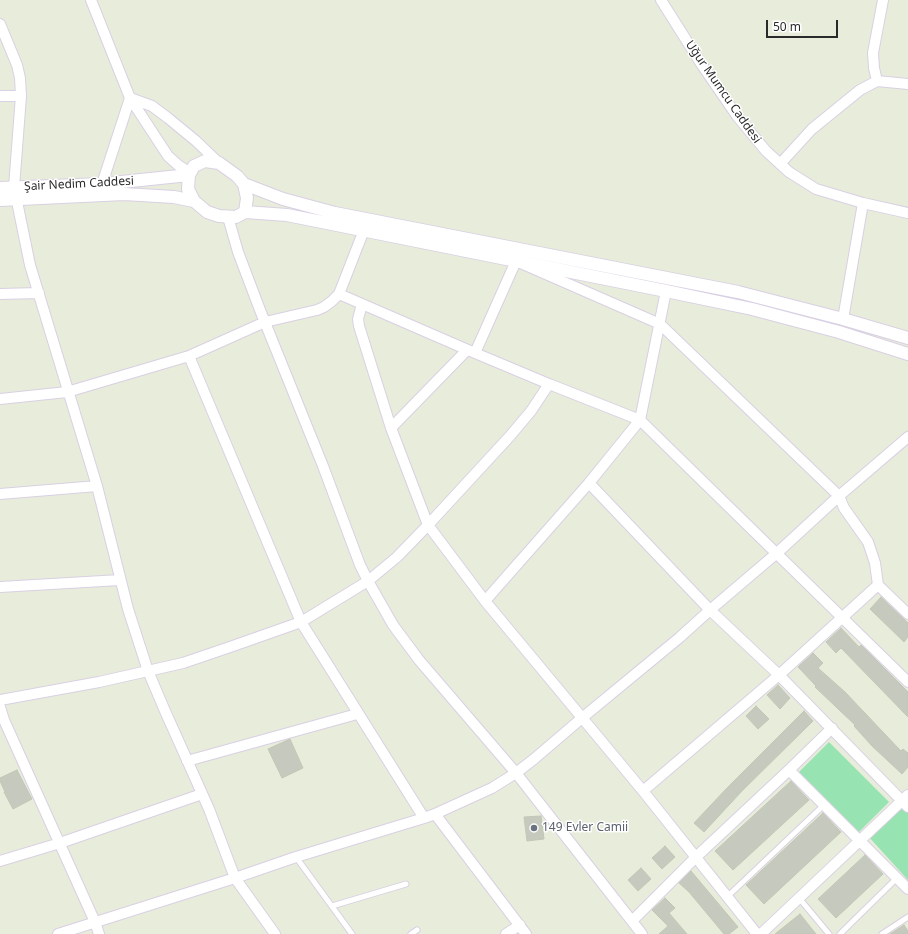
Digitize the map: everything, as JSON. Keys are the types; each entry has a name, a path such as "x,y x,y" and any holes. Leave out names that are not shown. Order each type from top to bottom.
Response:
{"street":[{"path":"91,0 130,98 168,156 189,174"},
{"name":"Uğur Mumcu Caddesi","path":"662,0 702,65 737,116 766,151 789,172 816,189 863,203 908,213"},
{"path":"878,81 874,68 873,53 883,0"},
{"path":"0,24 17,65 21,96 15,193 30,265 97,486 120,580 138,642 148,671 209,809 235,878 275,934"},
{"path":"780,164 812,130 860,90 878,81 908,84"},
{"path":"0,96 21,96"},
{"path":"130,98 152,106 163,114 196,141 219,164 237,176 244,184 283,199 335,213 738,292 843,319 908,338"},
{"path":"102,184 130,98"},
{"path":"219,164 205,161 194,166 189,174 188,189 194,201 207,212 219,216 236,218 246,212 286,215 364,230 752,309 824,328 908,354"},
{"name":"Şair Nedim Caddesi","path":"0,188 15,193 158,179 189,174"},
{"path":"244,184 247,198 246,212"},
{"path":"0,200 15,193 124,194 174,197 194,201"},
{"path":"843,319 863,203"},
{"path":"228,217 238,252 323,466 360,565 368,581 393,624 419,660 516,773 642,934"},
{"path":"0,399 68,392 189,356 266,322 316,310 332,302 339,294 364,230"},
{"path":"516,261 660,324 839,496 844,508 868,542 875,563 878,585 908,614"},
{"path":"391,428 471,352 516,261"},
{"path":"485,601 589,483 640,420 666,291"},
{"path":"0,294 38,293"},
{"path":"339,294 471,352 640,420 908,682"},
{"path":"362,304 358,319 359,326 391,428 428,525 485,601 643,791 757,934"},
{"path":"189,356 300,622 424,818"},
{"path":"0,700 148,671 206,656 300,622 368,581 397,557 510,436 531,411 550,384"},
{"path":"58,934 235,878 296,857 424,818 492,788 516,773 679,638 777,553 839,496 908,438"},
{"path":"589,483 710,610 779,675 906,801 859,840 762,934"},
{"path":"0,494 97,486"},
{"path":"0,587 120,580"},
{"path":"643,791 779,675 878,585"},
{"path":"0,707 4,720 96,922 99,934"},
{"path":"187,761 357,714"},
{"path":"632,921 696,857 790,770 832,728"},
{"path":"790,770 908,889"},
{"path":"0,861 60,843 202,794"},
{"path":"435,814 526,934"},
{"path":"506,934 520,925"}],"lane":[{"path":"727,897 824,805"},
{"path":"296,857 352,934"},
{"path":"840,934 897,878"},
{"path":"332,906 406,884"},
{"path":"799,898 829,934"},
{"path":"882,934 908,917"},
{"path":"411,934 417,930"}],"green space":[{"path":"829,742 889,802 858,833 798,773"},
{"path":"901,806 908,813 908,880 868,836"}],"building":[{"path":"881,597 908,623 908,637 904,642 870,609"},
{"path":"841,628 859,647 861,645 908,692 908,717 841,648 836,653 826,642"},
{"path":"813,653 823,663 818,668 845,692 901,751 903,749 908,753 908,767 902,774 872,746 854,726 855,725 815,687 816,686 798,667"},
{"path":"778,685 790,698 780,709 767,695"},
{"path":"756,706 769,719 758,729 746,716"},
{"path":"804,711 813,721 742,791 704,832 694,823 727,788"},
{"path":"290,739 303,768 282,778 268,749"},
{"path":"17,770 32,799 13,809 4,792 0,778"},
{"path":"791,781 809,800 733,870 715,851"},
{"path":"823,813 841,832 764,904 746,885"},
{"name":"149 Evler Camii","path":"541,816 544,839 527,841 524,817"},
{"path":"665,846 675,857 662,869 652,858"},
{"path":"865,855 883,874 836,918 818,899"},
{"path":"641,868 651,879 638,891 628,880"},
{"path":"691,871 738,927 729,934 724,934 689,892 679,883"},
{"path":"665,898 675,908 669,913 687,934 659,934 668,926 652,910"},
{"path":"800,914 816,934 775,934"},
{"path":"904,925 908,931 908,934 890,934"}],"place":[{"name":"149 Evler Camii","path":"534,828"}]}
